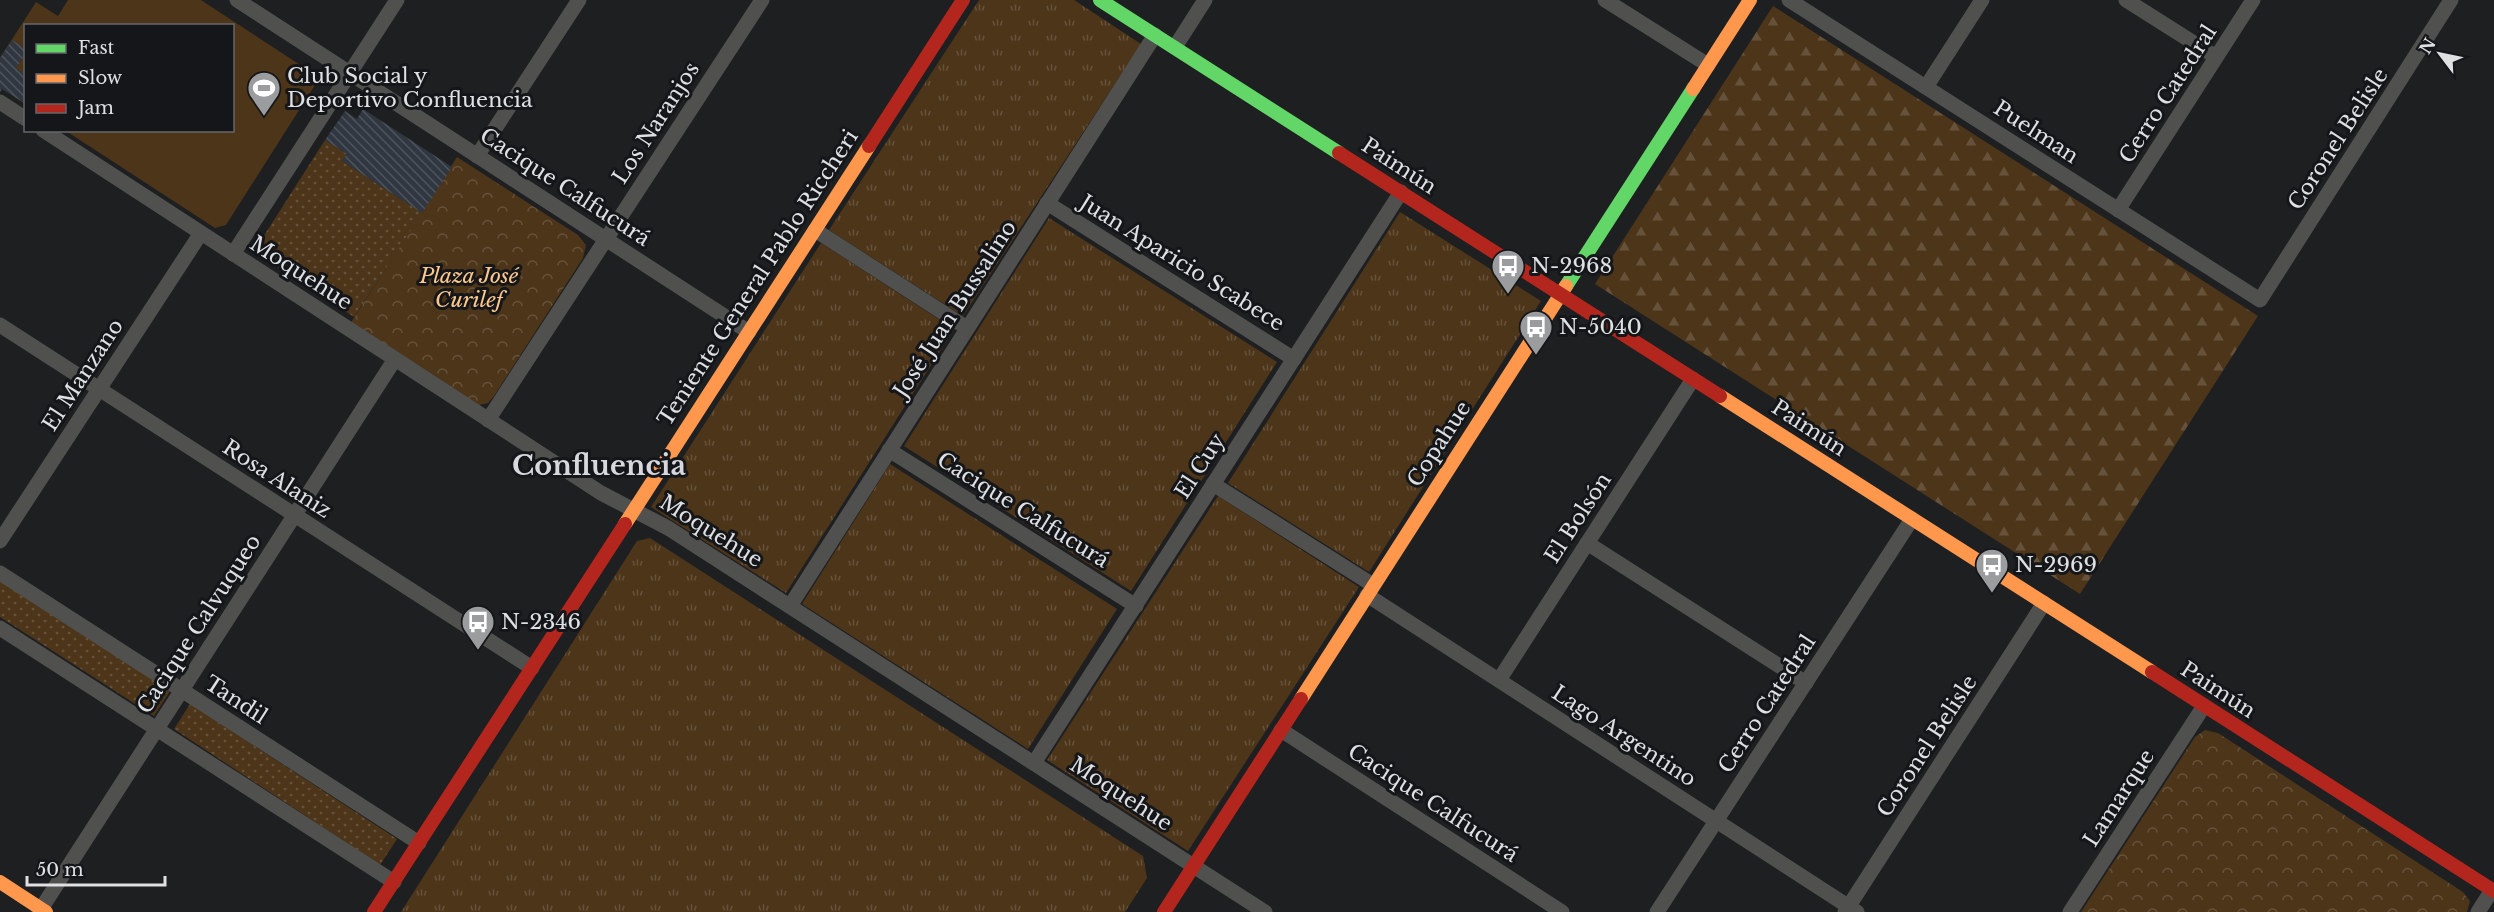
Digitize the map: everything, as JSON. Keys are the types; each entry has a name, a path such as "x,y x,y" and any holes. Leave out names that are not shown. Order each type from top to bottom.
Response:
{"street":[{"name":"Cacique Calfucurá","path":"237,0 749,332"},
{"path":"233,254 397,0"},
{"path":"477,156 579,0"},
{"name":"Los Naranjos","path":"488,420 762,0"},
{"name":"Teniente General Pablo Riccheri","path":"374,912 963,0"},
{"name":"Paimún","path":"1100,0 2493,891"},
{"path":"1174,47 1205,0"},
{"path":"1605,0 1708,65"},
{"name":"Copahue","path":"1164,912 1750,0"},
{"name":"Puelman","path":"1790,0 2260,300"},
{"path":"1926,87 1982,0"},
{"path":"2126,0 2216,57"},
{"name":"Cerro Catedral","path":"2118,210 2253,0"},
{"name":"Coronel Belisle","path":"2260,300 2451,0"},
{"name":"José Juan Bussalino","path":"789,606 1155,35"},
{"path":"0,104 24,118"},
{"name":"Moquehue","path":"47,132 601,493 668,528 1265,912"},
{"name":"El Cuy","path":"1034,763 1401,192"},
{"name":"Juan Aparicio Scabece","path":"1047,203 1294,359"},
{"path":"815,230 967,328"},
{"name":"El Manzano","path":"0,541 201,233"},
{"name":"Rosa Alaniz","path":"0,325 532,668"},
{"name":"Cacique Calvuqueo","path":"42,911 395,359"},
{"name":"El Bolsón","path":"1499,680 1693,379"},
{"name":"Cacique Calfucurá","path":"889,450 1136,606"},
{"name":"Lago Argentino","path":"1213,484 1499,680 1850,910"},
{"name":"Cerro Catedral","path":"1657,912 1912,519"},
{"path":"1587,543 1806,683"},
{"name":"Tandil","path":"0,573 419,843"},
{"name":"Coronel Belisle","path":"1850,910 2044,603"},
{"path":"0,628 394,882"},
{"name":"Lamarque","path":"2070,912 2204,706"},
{"name":"Cacique Calfucurá","path":"1281,730 1562,912"},
{"path":"0,882 42,911"},
{"path":"2478,912 2493,891"}],"green space":[{"name":"Club Social y Deportivo Confluencia","path":"68,0 201,0 311,72 315,85 226,225 215,228 68,132 234,132 234,24 24,24 24,103 0,87 0,58 36,2 58,16"},
{"path":"979,0 1074,0 1141,44 963,316 829,230"},
{"path":"1773,6 2258,316 2080,594 1595,284"},
{"path":"325,140 347,154 342,161 422,213 354,317 262,257 258,245"},
{"name":"Plaza José Curilef","path":"457,157 578,235 586,245 583,258 494,396 488,403 479,405 350,324"},
{"path":"1400,212 1541,301 1369,572 1228,483"},
{"path":"1049,218 1277,362 1131,591 904,446"},
{"path":"821,243 954,329 786,593 651,507"},
{"path":"890,464 1117,609 1028,749 802,604"},
{"path":"1218,496 1359,587 1188,851 1047,760"},
{"path":"650,538 1143,856 1147,878 1125,912 401,912 637,541"},
{"path":"0,581 170,691 154,716 0,617"},
{"path":"190,704 397,839 380,865 174,729"},
{"path":"2205,730 2218,733 2463,892 2470,901 2467,912 2081,912 2195,737"}],"building":[{"path":"12,40 24,48 24,56 16,68 24,74 24,103 2,89 0,92 0,58"},
{"path":"363,109 452,167 422,213 342,161 347,154 325,140 345,111 357,119"}],"traffic: fast":[{"path":"1100,0 1339,153"},
{"path":"1566,286 1693,89"}],"traffic: slow":[{"path":"1693,89 1750,0"},
{"path":"625,524 869,146"},
{"path":"1301,699 1566,286"},
{"path":"1720,396 2152,672"},
{"path":"0,882 46,912"}],"traffic: jam":[{"path":"869,146 963,0"},
{"path":"1339,153 1720,396"},
{"path":"374,912 625,524"},
{"path":"2152,672 2494,891"},
{"path":"1164,912 1301,699"}],"place":[{"name":"Club Social y Deportivo Confluencia","path":"264,117"},
{"name":"N-2968","path":"1508,295"},
{"name":"N-5040","path":"1536,356"},
{"name":"N-2969","path":"1992,594"},
{"name":"N-2346","path":"478,651"}],"district":[{"name":"Confluencia","path":"599,466"}]}
